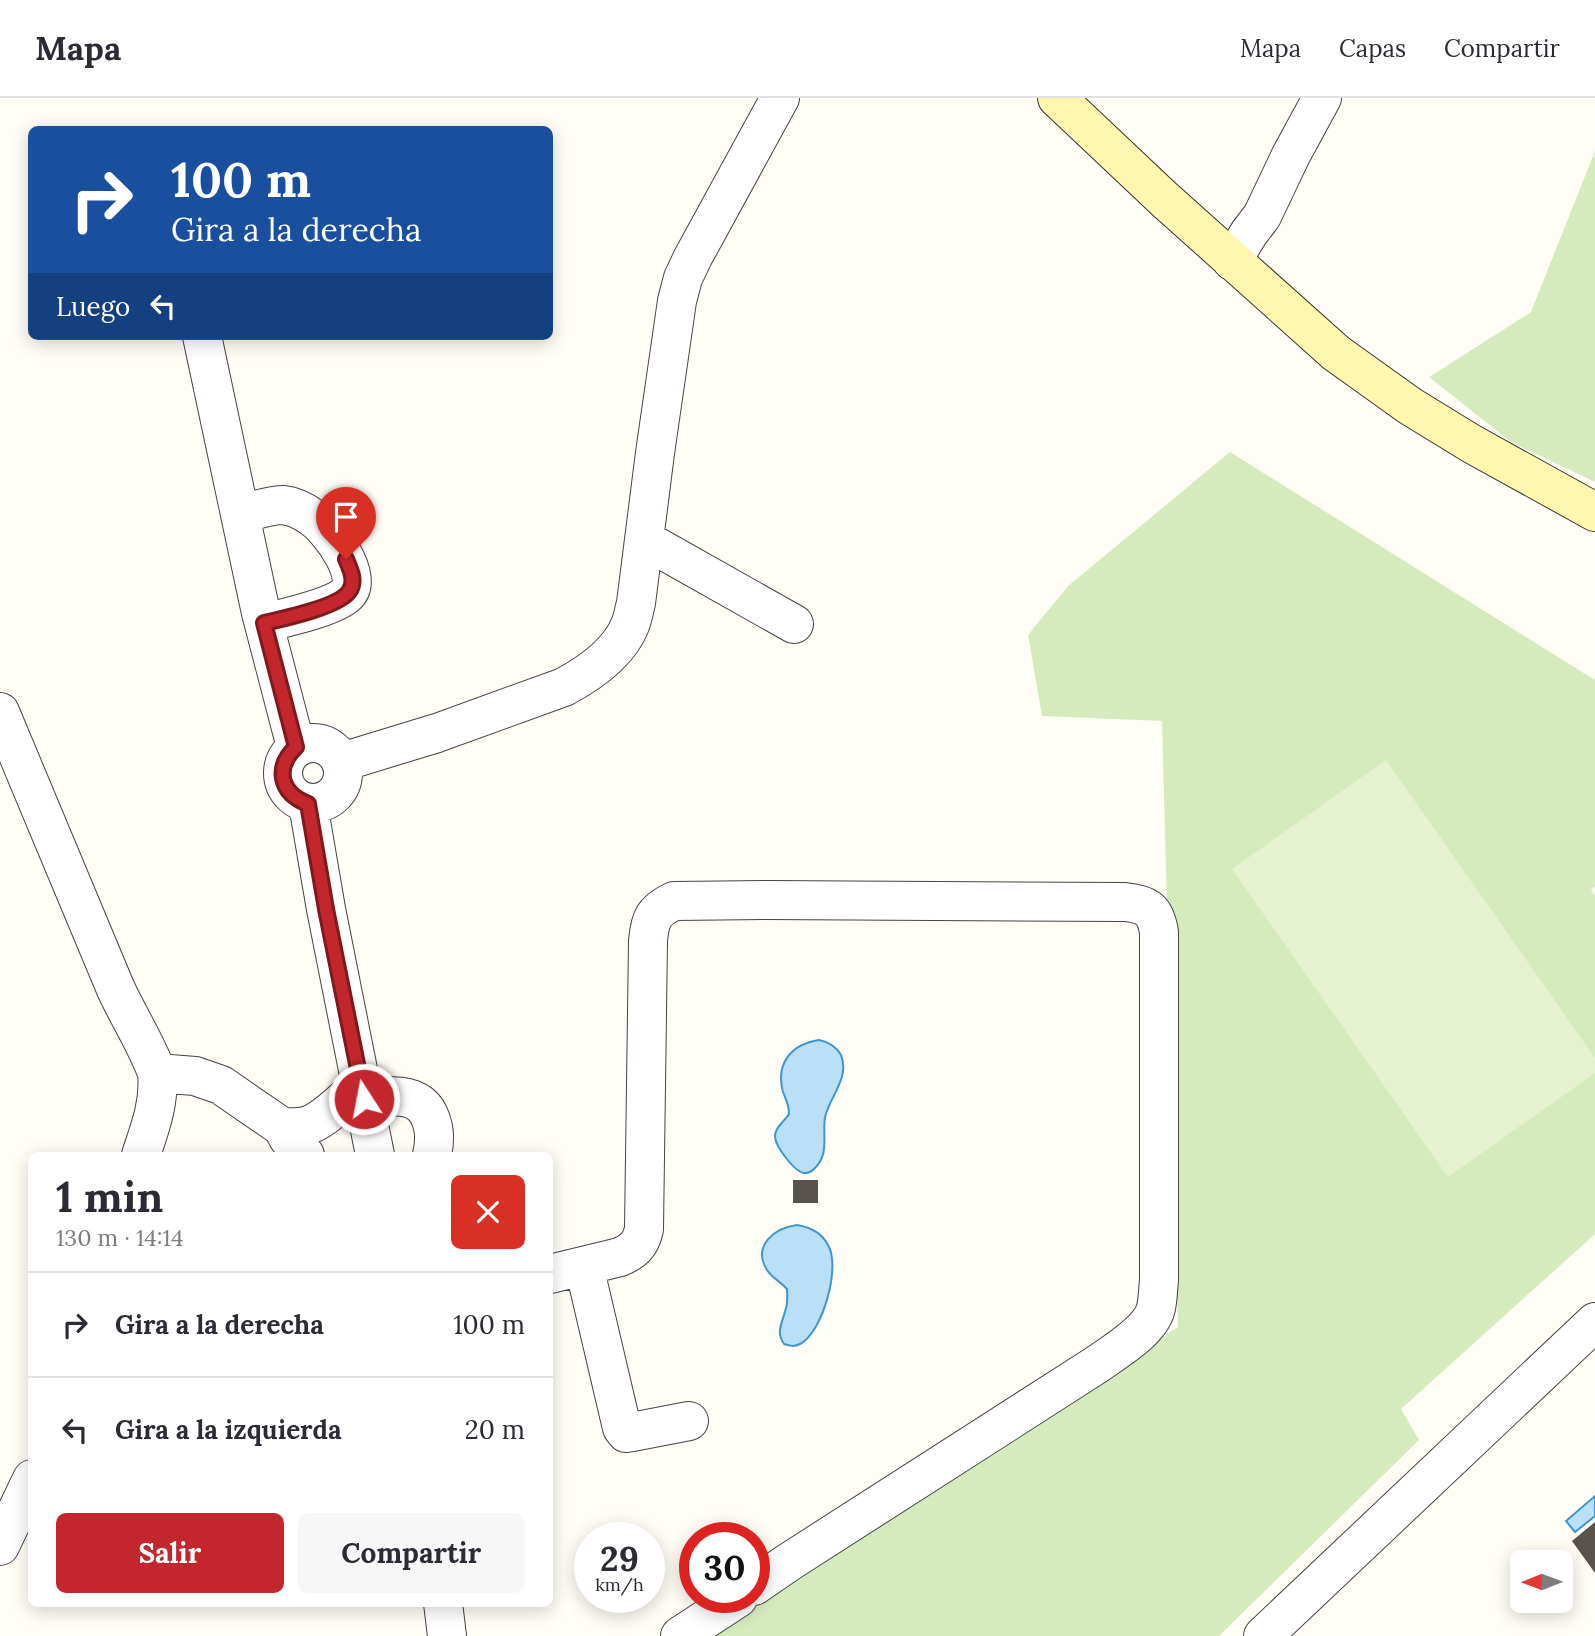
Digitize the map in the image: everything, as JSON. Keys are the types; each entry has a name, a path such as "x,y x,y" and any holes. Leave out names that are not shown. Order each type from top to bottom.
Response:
{"main road":[{"path":"1057,98 1232,261 1336,353 1410,406 1472,444 1595,512"}],"street":[{"path":"342,762 428,736 564,687 583,677 614,650 630,626 636,603 677,301 683,278 780,98"},
{"path":"1232,261 1262,216 1322,98"},
{"path":"203,340 264,623 296,747"},
{"path":"241,514 284,505 313,517 325,528 346,559 353,577 351,589 333,603 264,623"},
{"path":"645,540 794,624"},
{"path":"0,712 115,987 150,1055 156,1073 159,1088 156,1105 142,1152"},
{"path":"309,742 323,743 335,750 342,762 344,778 337,792 324,802 308,804 297,799 288,790 283,779 287,755 296,747 309,742"},
{"path":"308,804 374,1152"},
{"path":"689,1421 626,1433 567,1270 630,1252 642,1238 648,941 653,915 674,901 1125,902 1149,908 1159,932 1159,1280 1156,1309 1151,1320 1096,1365 770,1575"},
{"path":"156,1073 195,1076 221,1085 294,1141 303,1127 327,1115 345,1097 363,1092 407,1097 421,1103 430,1116 434,1132 433,1152"},
{"path":"1263,1636 1595,1322"},
{"path":"0,1546 28,1487"},
{"path":"443,1607 447,1636"},
{"path":"680,1636 715,1613"}],"green space":[{"path":"1595,151 1595,482 1511,442 1429,377 1531,312"},
{"path":"1230,452 1595,680 1595,886 1591,890 1595,895 1595,1234 1401,1409 1419,1440 1219,1636 709,1636 744,1613 770,1613 770,1596 1178,1327 1162,721 1042,716 1028,635 1068,586"},
{"path":"1386,760 1595,1058 1595,1073 1448,1177 1232,869"}],"water":[{"path":"819,1040 832,1045 839,1052 843,1071 825,1117 822,1158 813,1170 805,1173 791,1164 775,1136 789,1114 781,1072 794,1051 809,1042"},
{"path":"797,1225 815,1231 822,1237 828,1245 832,1268 828,1298 816,1326 800,1344 792,1346 784,1344 780,1335 787,1303 787,1289 767,1270 762,1253 773,1234"},
{"path":"1595,1496 1595,1516 1575,1532 1566,1521"}],"building":[{"path":"793,1180 818,1180 818,1203 793,1203"},
{"path":"1595,1522 1595,1573 1572,1541"}],"route":[{"path":"346,559 353,577 351,589 346,595 333,603 264,623 296,747 287,755 283,779 288,790 297,799 308,804 364,1099"}]}
